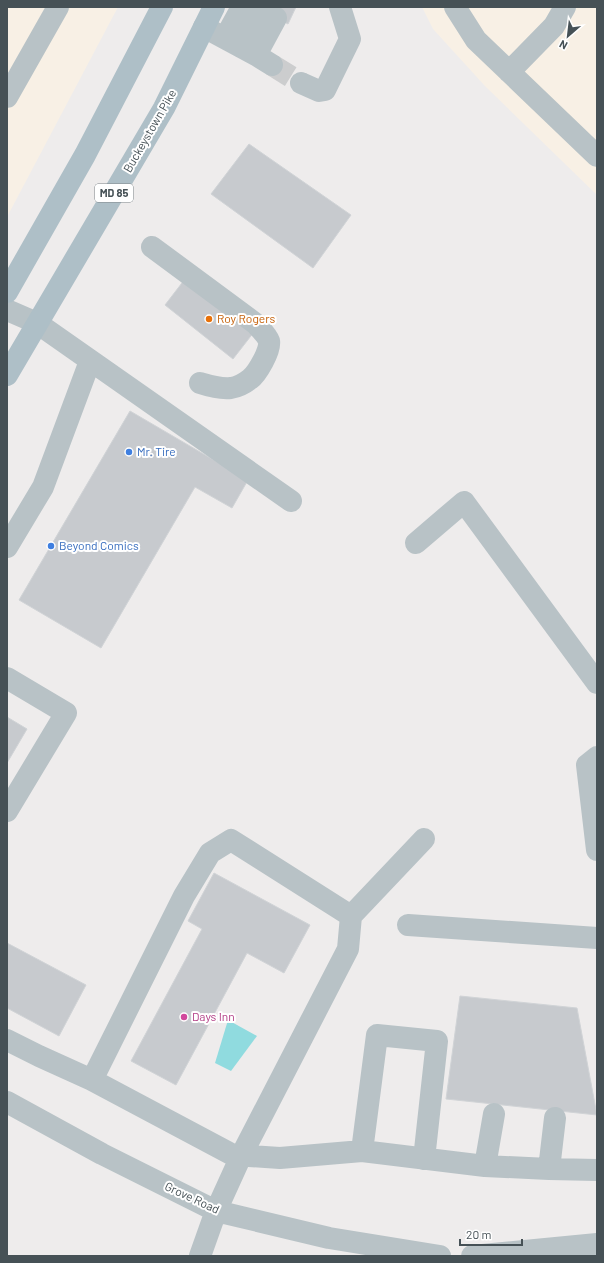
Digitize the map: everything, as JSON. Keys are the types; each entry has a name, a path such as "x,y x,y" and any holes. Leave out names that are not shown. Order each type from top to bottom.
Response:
{"main road":[{"path":"7,292 85,156 162,7"},
{"name":"Buckeystown Pike","path":"7,376 164,108 214,7"}],"street":[{"path":"7,97 58,7"},
{"path":"301,83 319,92 325,90 350,39 340,7"},
{"path":"455,7 476,40 597,156"},
{"path":"509,72 554,26 565,7"},
{"path":"249,51 260,11"},
{"path":"249,51 260,11"},
{"path":"204,27 249,51"},
{"path":"152,248 256,324 269,341 268,350 259,367 252,378 244,383 232,388 220,388 200,384"},
{"path":"7,310 37,324 291,501"},
{"path":"7,547 43,487 90,361"},
{"path":"416,543 464,502 597,684"},
{"path":"7,678 66,713 7,811"},
{"path":"592,761 597,850"},
{"path":"200,1256 216,1211 241,1156 348,949 351,916 424,839"},
{"path":"92,1080 184,896 210,853 231,840 351,916"},
{"path":"408,924 597,938"},
{"path":"362,1151 377,1035 437,1041 424,1158"},
{"path":"7,1040 92,1080 233,1155 280,1158 362,1151 486,1166 597,1170"},
{"name":"Grove Road","path":"7,1102 102,1154 216,1211 329,1238 438,1256"},
{"path":"486,1166 494,1114"},
{"path":"549,1169 555,1118"},
{"path":"472,1256 597,1244"}],"shaded area":[{"path":"7,7 118,7 7,217"},
{"path":"422,7 597,7 597,195 485,86 433,29"}],"water":[{"path":"228,1020 257,1036 231,1071 215,1063"}],"building":[{"path":"256,7 296,7 288,24"},
{"path":"249,144 351,215 313,268 211,194"},
{"name":"Roy Rogers","path":"185,279 254,332 233,359 165,305"},
{"path":"130,411 248,480 232,508 195,487 101,648 19,600"},
{"path":"7,717 27,729 7,763"},
{"name":"Days Inn","path":"214,873 310,925 284,973 247,953 176,1085 131,1061 202,929 188,921"},
{"path":"7,943 86,985 59,1036 7,1008"},
{"path":"460,996 577,1008 597,1115 446,1099"}],"tunnel":[{"path":"272,65 301,83"}],"place":[{"name":"Roy Rogers","path":"209,319"},
{"name":"Mr. Tire","path":"129,452"},
{"name":"Beyond Comics","path":"51,546"},
{"name":"Days Inn","path":"184,1017"}]}
